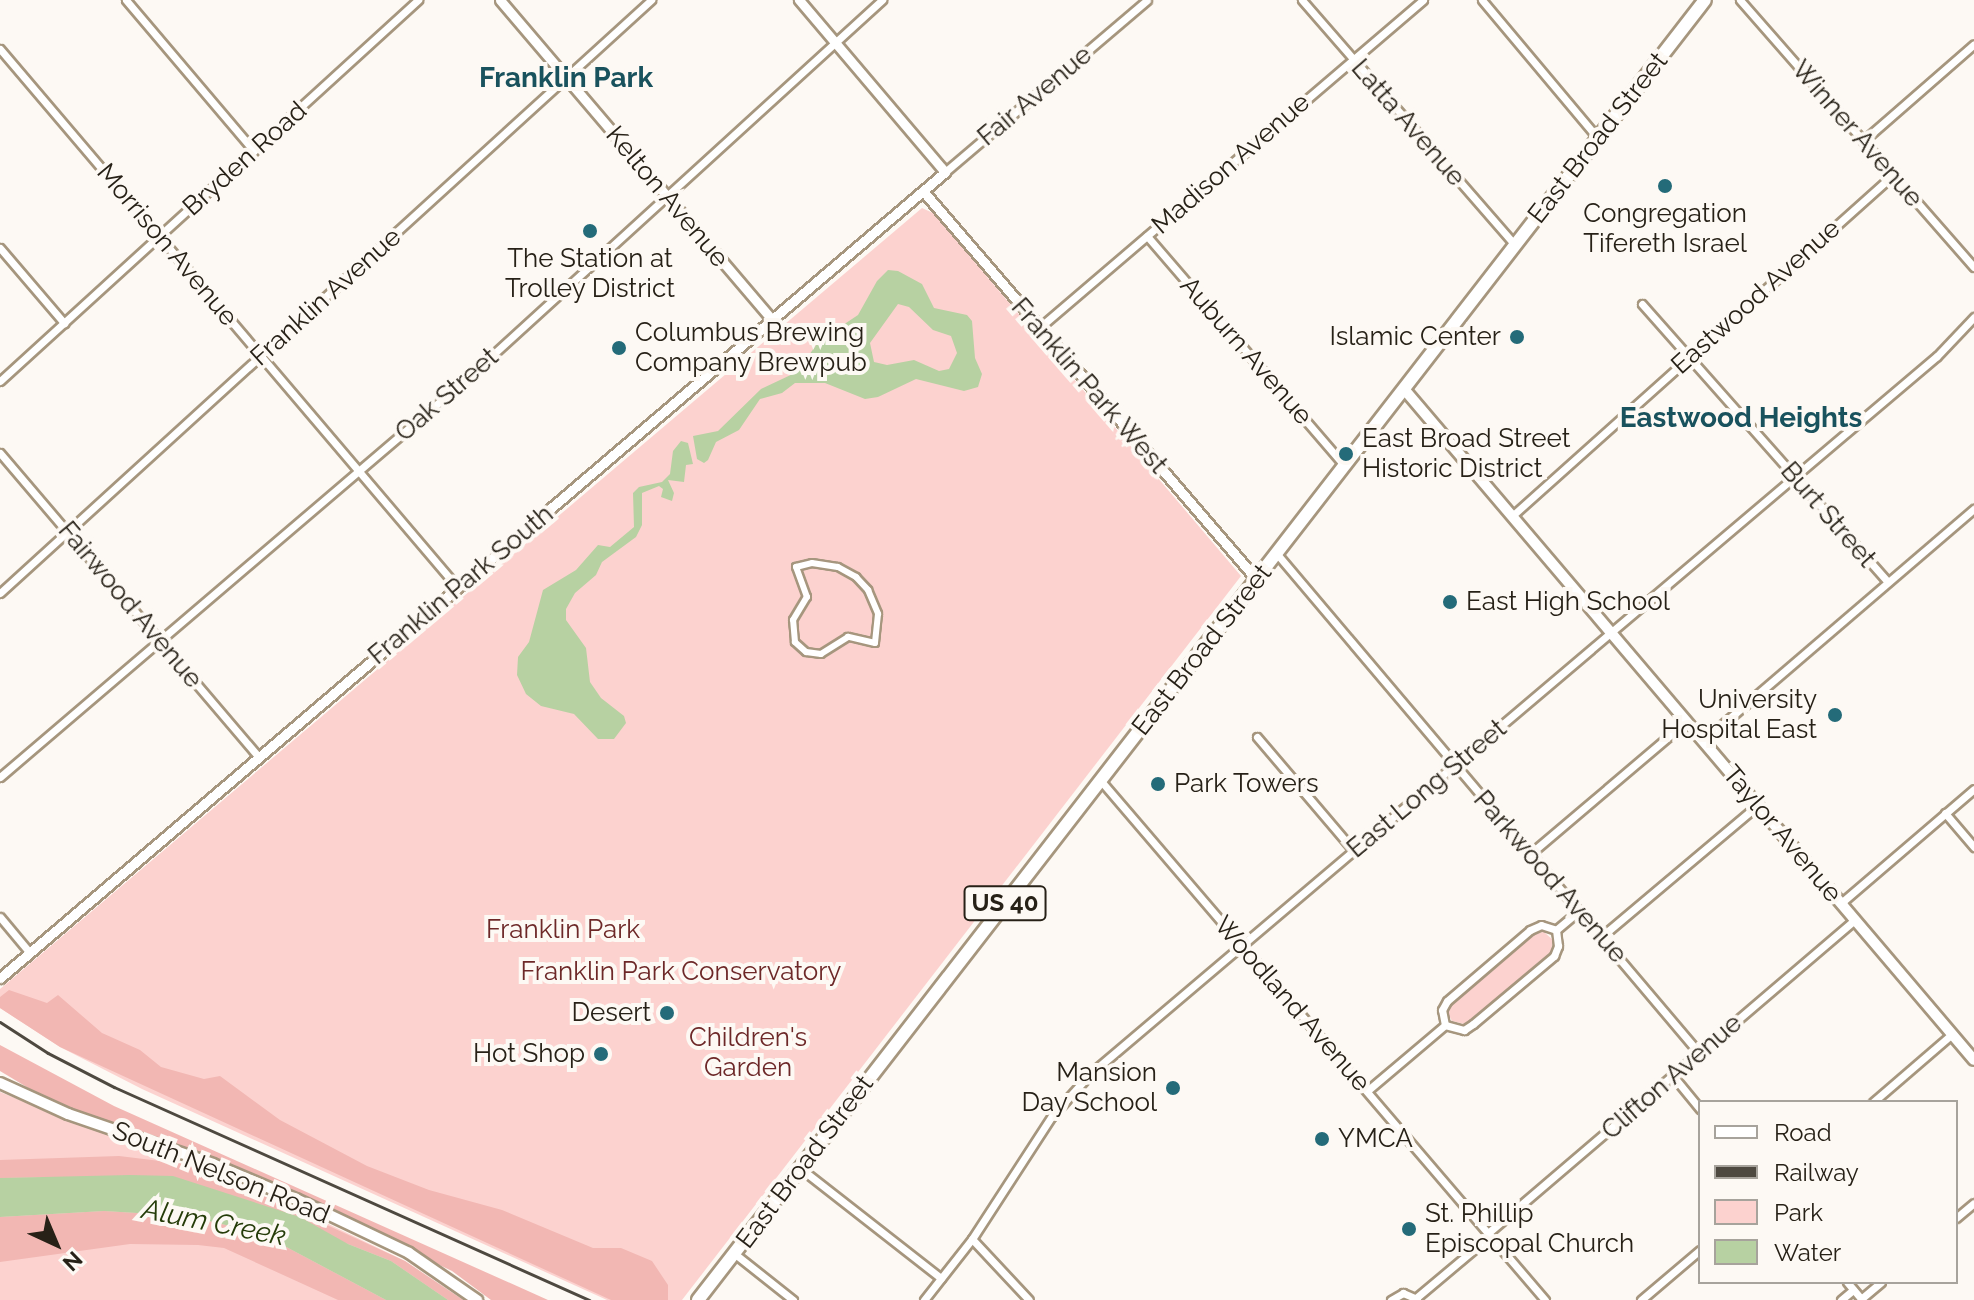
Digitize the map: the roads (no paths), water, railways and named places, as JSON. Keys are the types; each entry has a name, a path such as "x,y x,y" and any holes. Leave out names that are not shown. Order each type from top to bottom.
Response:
{"main road":[{"name":"East Broad Street","path":"698,1300 1705,0"},
{"name":"Taylor Avenue","path":"1404,389 1974,1060"},
{"name":"South Nelson Road","path":"0,1083 68,1114 213,1164 296,1199 409,1253 477,1300"}],"street":[{"path":"126,0 254,151"},
{"name":"Bryden Road","path":"0,381 418,0"},
{"name":"Kelton Avenue","path":"500,0 772,320"},
{"name":"Franklin Avenue","path":"0,593 651,0"},
{"path":"799,0 945,172"},
{"name":"Oak Street","path":"0,777 360,472 882,0"},
{"name":"Fair Avenue","path":"923,191 1147,0"},
{"name":"Latta Avenue","path":"1302,0 1515,245"},
{"name":"Madison Avenue","path":"1039,328 1423,0"},
{"path":"1482,0 1598,138"},
{"name":"Winner Avenue","path":"1740,0 1974,267"},
{"path":"1863,141 1974,44"},
{"name":"Morrison Avenue","path":"0,49 458,588"},
{"name":"Eastwood Avenue","path":"1512,516 1893,175"},
{"name":"Franklin Park South","path":"0,978 923,191"},
{"name":"Franklin Park West","path":"923,191 1257,580"},
{"name":"Auburn Avenue","path":"1147,236 1345,466"},
{"path":"0,248 64,323"},
{"name":"Burt Street","path":"1642,304 1888,582"},
{"name":"East Long Street","path":"924,1300 972,1239 1047,1124 1074,1090 1937,356 1974,317"},
{"name":"Fairwood Avenue","path":"0,453 259,757"},
{"path":"1703,741 1974,509"},
{"name":"Parkwood Avenue","path":"1277,554 1699,1053"},
{"path":"827,564 847,571 862,583 878,614 875,643 848,637 821,654 800,648 792,627 807,597 796,567 827,564"},
{"path":"1530,854 1687,721"},
{"path":"1257,737 1354,851"},
{"name":"Woodland Avenue","path":"1101,781 1545,1300"},
{"path":"1841,903 1974,789"},
{"path":"1601,937 1758,805"},
{"path":"1945,813 1974,847"},
{"path":"1556,930 1579,911"},
{"path":"0,917 30,953"},
{"name":"Clifton Avenue","path":"1391,1300 1403,1293 1416,1299 1855,920"},
{"path":"1541,925 1556,930 1559,937 1554,956 1464,1030 1445,1025 1441,1018 1447,1001 1530,930 1541,925"},
{"path":"1367,1091 1445,1025"},
{"path":"1875,1100 1952,1034"},
{"path":"1673,1076 1698,1107"},
{"path":"800,1168 941,1278"},
{"path":"1958,1216 1974,1203"},
{"path":"972,1239 1029,1300"},
{"path":"1641,1300 1698,1252"},
{"path":"735,1254 793,1300"},
{"path":"1848,1284 1862,1300 1879,1284"},
{"path":"1841,1300 1853,1290"}],"water":[{"path":"888,270 898,271 922,284 934,308 967,315 972,321 975,358 982,374 978,387 964,391 916,379 878,397 865,399 825,383 795,383 782,393 760,399 739,430 716,442 708,460 704,463 697,459 693,436 718,431 761,389 797,372 819,341 858,315 877,281","holes":["898,304 909,307 933,330 951,336 957,353 949,369 939,371 914,360 887,365 874,362 870,343"]},
{"path":"681,441 688,443 693,464 686,465 684,482 668,480 674,493 672,501 661,497 663,489 659,486 642,493 642,525 636,537 602,562 596,575 575,593 566,609 566,620 586,648 590,682 601,698 624,716 626,723 614,739 598,739 574,714 541,706 526,694 517,675 518,657 529,642 543,590 576,570 598,545 610,547 634,527 633,493 639,487 662,482 670,474 673,451"},
{"path":"173,1176 300,1217 348,1244 391,1261 448,1300 386,1300 260,1233 187,1216 104,1211 0,1217 0,1178"}],"railway":[{"path":"0,1022 48,1053 114,1087 589,1300"}],"place":[{"name":"Congregation Tifereth Israel","path":"1665,186"},
{"name":"The Station at Trolley District","path":"590,231"},
{"name":"Islamic Center","path":"1517,337"},
{"name":"Columbus Brewing Company Brewpub","path":"619,348"},
{"name":"East Broad Street Historic District","path":"1346,454"},
{"name":"East High School","path":"1450,602"},
{"name":"University Hospital East","path":"1835,715"},
{"name":"Park Towers","path":"1158,784"},
{"name":"Desert","path":"667,1013"},
{"name":"Hot Shop","path":"601,1054"},
{"name":"Mansion Day School","path":"1173,1088"},
{"name":"YMCA","path":"1322,1139"},
{"name":"St. Phillip Episcopal Church","path":"1409,1229"}],"district":[{"name":"Franklin Park","path":"566,78"},
{"name":"Eastwood Heights","path":"1741,418"}],"park label":[{"name":"Franklin Park Conservatory","path":"681,972"},
{"name":"Children's Garden","path":"748,1053"}],"water label":[{"name":"Alum Creek","path":"214,1223"}]}
